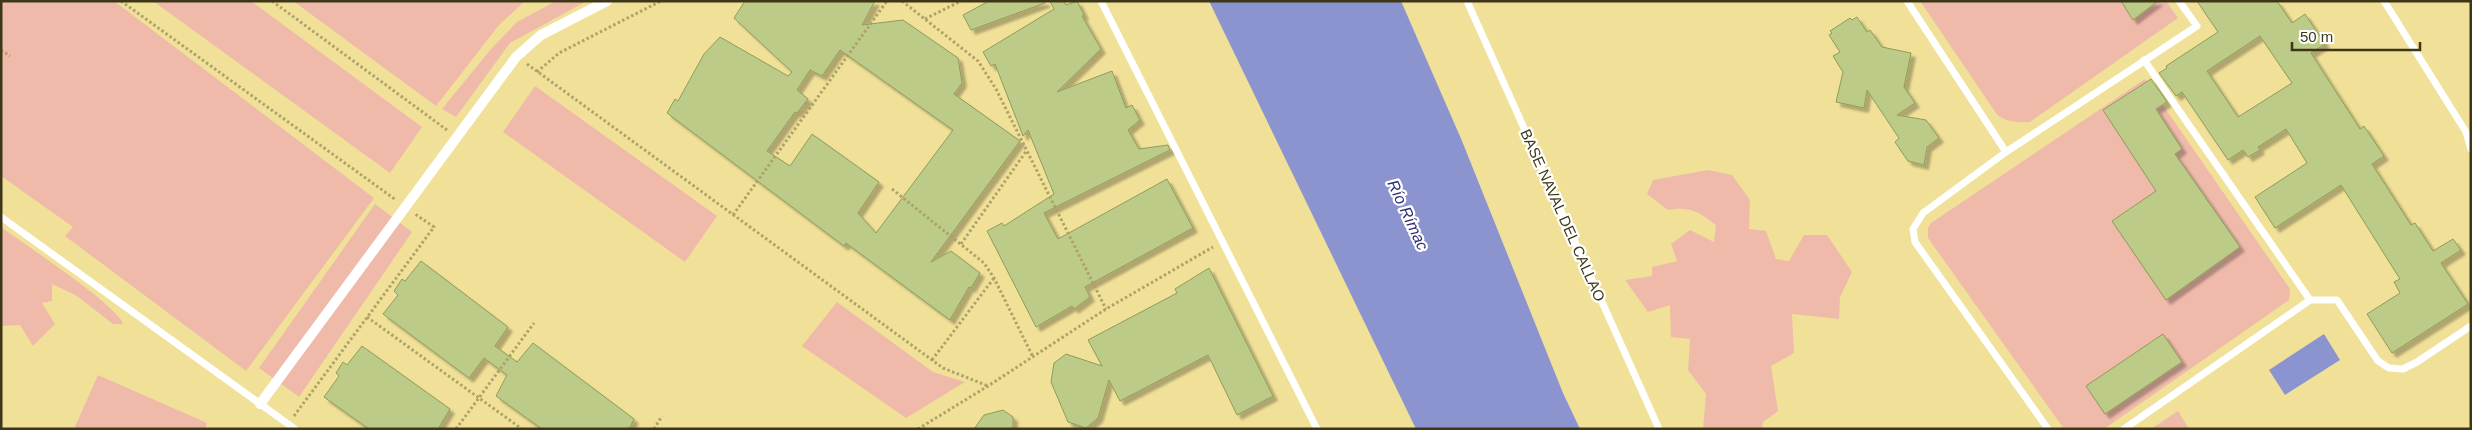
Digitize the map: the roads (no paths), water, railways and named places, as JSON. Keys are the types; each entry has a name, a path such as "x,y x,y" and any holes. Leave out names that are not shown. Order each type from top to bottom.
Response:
{"street":[{"path":"260,404 516,57 541,35 607,1"}],"lane":[{"path":"1101,1 1317,429"},
{"name":"BASE NAVAL DEL CALLAO","path":"1467,1 1658,429"},
{"path":"1907,1 2006,152"},
{"path":"2048,429 1915,242 1914,229 1923,213 2006,152 2197,26 2180,1"},
{"path":"2384,1 2466,132 2471,149"},
{"path":"2144,60 2310,300"},
{"path":"1,217 295,429"},
{"path":"2124,429 2310,300 2337,300 2378,361 2389,368 2403,369 2417,362 2471,326"}],"water":[{"name":"Río Rímac","path":"1209,1 1401,1 1462,141 1563,393 1580,429 1416,429"},
{"path":"2324,334 2340,360 2285,395 2269,370"}]}
